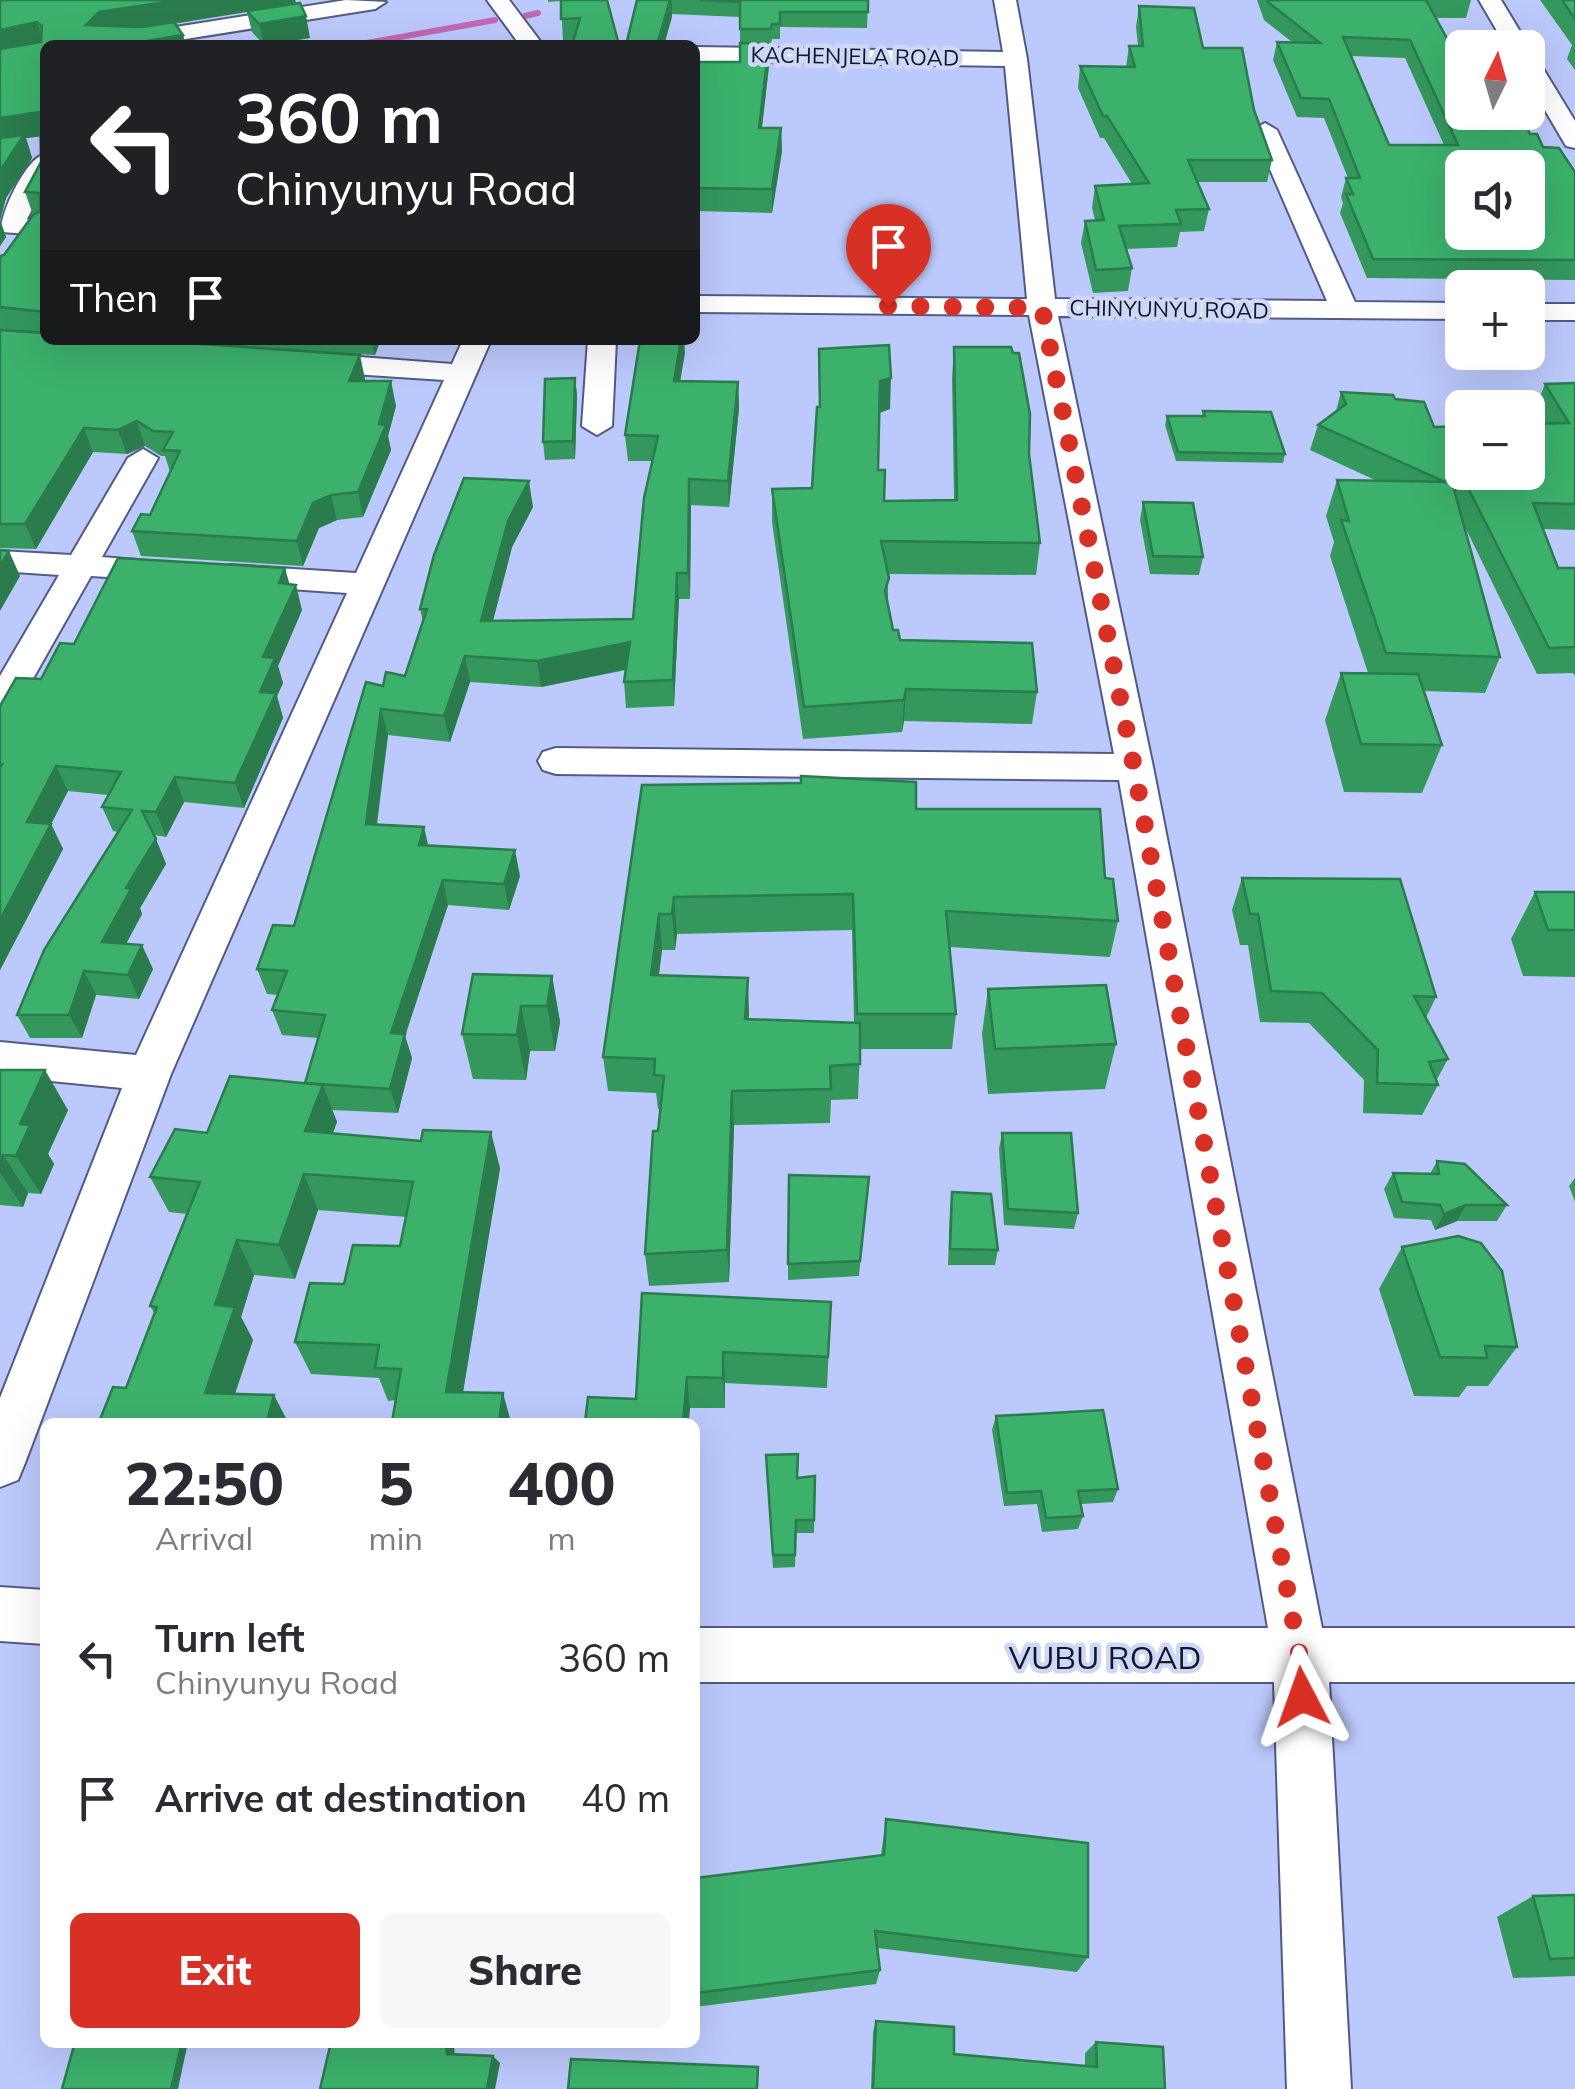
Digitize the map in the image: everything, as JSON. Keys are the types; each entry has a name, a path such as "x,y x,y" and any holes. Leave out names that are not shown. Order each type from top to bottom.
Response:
{"street":[{"path":"498,0 528,40"},
{"path":"1005,0 1016,59 1042,308 1134,767 1300,1658 1320,2089"},
{"path":"1490,0 1508,30"},
{"path":"124,40 176,25 374,2"},
{"name":"KACHENJELA ROAD","path":"700,54 1016,59"},
{"path":"1545,88 1571,129"},
{"path":"1265,130 1344,311"},
{"path":"15,150 40,147"},
{"path":"10,256 40,175"},
{"name":"CHINYUNYU ROAD","path":"700,304 1445,311"},
{"path":"1545,312 1575,312"},
{"path":"598,426 602,345"},
{"path":"0,1463 148,1074 469,356 269,360"},
{"path":"0,706 143,458"},
{"path":"0,561 366,584"},
{"path":"556,761 1134,767"},
{"path":"0,1059 148,1074"},
{"path":"0,1614 40,1616"},
{"name":"VUBU ROAD","path":"700,1654 1300,1658 1575,1655"}],"building":[{"path":"0,0 179,0 99,12 86,25 142,27 174,22 183,35 152,40 41,40 42,26 37,22 0,30"},
{"path":"561,0 607,0 618,40 573,40 580,18 561,19"},
{"path":"637,0 670,0 658,40 627,40"},
{"path":"700,0 868,0 868,12 780,12 780,24 772,24 771,29 740,29 740,2"},
{"path":"1267,0 1426,0 1445,35 1445,117 1410,40 1343,37 1389,145 1458,145 1451,130 1528,130 1537,134 1543,147 1559,148 1575,172 1575,260 1373,259 1346,194 1353,194 1346,178 1360,178 1329,99 1301,98 1277,42 1320,43"},
{"path":"1562,0 1575,0 1575,19"},
{"path":"300,3 306,16 259,24 247,11"},
{"path":"1139,6 1194,8 1203,48 1242,48 1254,110 1272,160 1188,160 1209,209 1176,210 1181,224 1119,226 1132,268 1096,270 1085,221 1104,220 1095,186 1149,183 1107,116 1103,116 1080,66 1135,67 1129,46 1143,46"},
{"path":"40,42 40,112 0,118 0,49"},
{"path":"740,43 769,44 759,128 781,128 772,189 700,188 700,62 740,62"},
{"path":"24,135 0,171 0,138"},
{"path":"40,164 40,193 25,192"},
{"path":"40,211 40,311 0,307 0,256"},
{"path":"0,330 40,333 40,345 216,345 360,355 349,381 391,381 379,424 386,425 358,492 331,495 313,503 297,541 132,531 141,514 150,515 180,451 163,450 173,432 153,431 137,421 118,430 84,428 25,524 0,524"},
{"path":"639,345 680,345 674,381 738,382 728,481 689,479 688,573 677,573 673,680 624,682 630,642 537,661 465,656 444,716 381,709 366,824 424,827 419,845 515,850 504,884 443,880 391,1033 405,1034 390,1089 305,1083 325,1015 272,1010 287,971 257,969 273,925 294,926 366,682 383,686 386,672 405,676 427,609 420,609 434,555 464,478 529,481 508,521 481,621 633,619 644,498 658,436 625,435"},
{"path":"889,345 891,378 880,381 878,470 885,470 884,501 957,500 954,347 1011,347 1013,353 1019,353 1030,414 1029,454 1040,543 881,541 889,578 885,590 893,630 898,630 900,640 1032,643 1037,692 906,689 904,700 804,707 772,489 812,488 820,407 819,349"},
{"path":"575,378 573,441 543,442 545,379"},
{"path":"1575,383 1575,504 1533,503 1558,568 1575,568 1575,647 1549,648 1469,490 1545,490 1545,424 1569,423 1545,384"},
{"path":"1341,392 1393,395 1395,399 1424,402 1434,427 1445,427 1445,482 1318,425 1346,404"},
{"path":"1203,411 1271,412 1285,454 1178,452 1167,416 1205,416"},
{"path":"1337,480 1445,482 1445,490 1454,490 1500,657 1386,653 1341,520 1349,521"},
{"path":"1143,502 1193,503 1203,557 1153,556"},
{"path":"0,550 9,551 0,566"},
{"path":"118,558 285,568 279,583 296,585 263,657 275,658 260,692 276,693 235,783 175,777 156,812 142,811 156,839 126,888 131,889 102,942 142,945 128,975 84,971 69,1015 17,1015 44,950 132,810 102,807 121,772 56,766 27,822 51,824 0,920 0,706 16,678 41,679 60,643 74,644"},
{"path":"1341,673 1418,674 1442,745 1361,744"},
{"path":"801,776 916,782 916,809 1100,809 1105,878 1113,879 1118,921 946,911 956,1014 857,1014 853,894 674,897 672,914 659,914 651,975 748,978 745,1019 860,1023 860,1064 830,1066 831,1089 732,1091 727,1250 645,1254 653,1131 658,1131 664,1076 654,1075 655,1059 603,1057 642,785 801,783"},
{"path":"1242,878 1400,879 1436,997 1414,996 1448,1059 1429,1062 1438,1085 1377,1083 1378,1050 1322,993 1271,991 1258,914 1250,914"},
{"path":"1535,892 1575,892 1575,930 1548,930"},
{"path":"473,974 552,976 547,1006 521,1006 517,1035 462,1034"},
{"path":"1106,985 1116,1044 995,1049 988,989"},
{"path":"0,1070 45,1070 20,1124 30,1125 16,1156 3,1155 0,1162"},
{"path":"230,1076 323,1085 305,1131 421,1141 423,1130 491,1132 446,1392 503,1393 500,1418 393,1418 401,1369 375,1368 379,1345 295,1342 310,1283 344,1284 353,1245 400,1246 413,1182 304,1174 279,1245 237,1240 215,1305 235,1307 205,1393 274,1395 268,1418 101,1418 113,1387 126,1388 157,1307 150,1306 200,1182 150,1177 175,1129 207,1133"},
{"path":"1002,1133 1071,1133 1078,1213 1008,1209"},
{"path":"1437,1161 1465,1164 1507,1205 1466,1205 1444,1214 1440,1205 1402,1202 1393,1173 1439,1174"},
{"path":"789,1175 869,1177 860,1261 788,1264"},
{"path":"952,1192 991,1194 998,1250 950,1249"},
{"path":"1458,1236 1481,1243 1502,1271 1517,1347 1485,1346 1487,1358 1440,1357 1402,1247"},
{"path":"642,1293 831,1302 828,1357 723,1352 723,1378 687,1377 683,1418 585,1418 588,1397 636,1399"},
{"path":"1103,1410 1118,1489 1078,1491 1083,1516 1046,1518 1041,1491 1007,1493 996,1416"},
{"path":"798,1454 797,1478 815,1476 814,1520 796,1520 795,1555 773,1555 766,1455"},
{"path":"886,1819 1088,1843 1088,1957 875,1931 880,1970 700,1992 700,1877 884,1855"},
{"path":"1575,1895 1575,1958 1550,1959 1533,1896"},
{"path":"876,2021 954,2027 954,2054 1097,2067 1096,2042 1163,2047 1165,2089 873,2089"},
{"path":"73,2048 181,2048 171,2089 62,2089"},
{"path":"330,2048 446,2048 447,2054 493,2056 487,2089 320,2089"},
{"path":"571,2059 758,2067 757,2089 568,2089"}],"waterway":[{"path":"525,16 538,13"},
{"path":"384,40 495,20"}],"route":[{"path":"888,306 1042,308 1149,844 1300,1658 1302,1697"}]}
